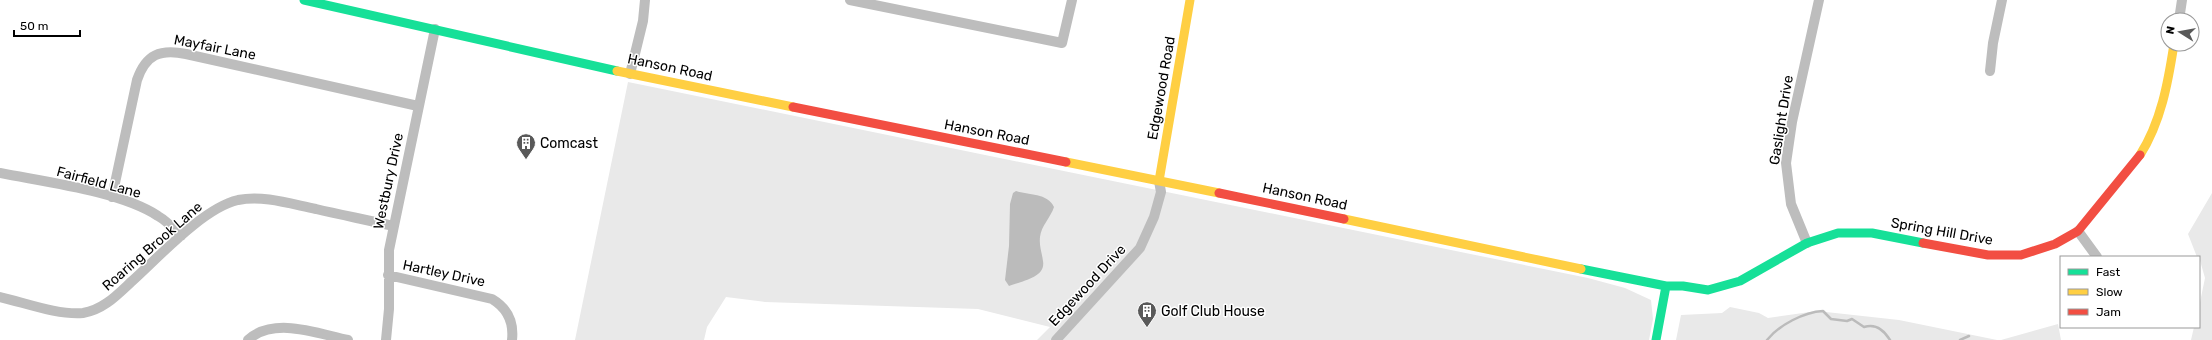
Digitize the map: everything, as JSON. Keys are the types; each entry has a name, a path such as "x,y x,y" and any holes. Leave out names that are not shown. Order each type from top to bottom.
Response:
{"street":[{"name":"Hanson Road","path":"304,0 630,74 1159,181 1666,286"},
{"path":"630,74 643,21 645,0"},
{"path":"850,0 1062,43 1072,0"},
{"name":"Edgewood Road","path":"1159,181 1190,0"},
{"name":"Gaslight Drive","path":"1808,243 1791,204 1786,163 1792,122 1819,0"},
{"path":"1990,71 1993,42 2002,0"},
{"path":"2180,12 2182,0"},
{"name":"Westbury Drive","path":"386,340 389,308 388,250 434,29"},
{"name":"Mayfair Lane","path":"112,197 137,80 141,68 148,60 157,54 167,52 186,54 418,106"},
{"name":"Spring Hill Drive","path":"1666,286 1683,286 1708,290 1719,288 1740,281 1808,243 1838,233 1872,233 1988,256 2021,255 2055,244 2078,231 2134,164 2154,131 2166,92 2173,52"},
{"name":"Fairfield Lane","path":"0,173 112,197 150,211 160,217 181,236"},
{"name":"Edgewood Drive","path":"1056,340 1140,248 1154,217 1161,192 1159,181"},
{"name":"Roaring Brook Lane","path":"0,297 71,313 84,313 97,309 114,298 181,236 219,207 238,200 256,199 281,202 393,226"},
{"path":"2078,231 2096,256"},
{"name":"Hartley Drive","path":"388,276 492,299 504,308 509,316 512,340"},
{"path":"1656,340 1666,286"},
{"path":"248,340 261,332 285,328 348,340"}],"shaded area":[{"path":"628,82 1588,278 1625,288 1651,300 1653,319 1649,340 1037,340 1050,327 978,309 765,302 726,297 707,327 704,340 575,340"},
{"path":"1016,191 1043,197 1051,202 1054,207 1044,225 1040,237 1043,261 1041,271 1032,278 1009,286 1005,280 1009,246 1010,204 1013,193"},
{"path":"2212,193 2212,340 2191,340 2194,328 2200,328 2200,302 2205,278 2200,256 2197,256 2188,234"},
{"path":"1730,307 1759,313 1768,318 1817,311 1899,320 1997,340 1676,340 1681,315 1722,313"},
{"path":"2058,324 2061,340 2001,340"}],"waterway":[{"path":"1767,340 1778,329 1792,320 1808,314 1823,311 1831,319 1847,321 1852,319 1864,327 1872,326 1879,328 1890,340"},
{"path":"1960,340 1969,336"}],"traffic: fast":[{"path":"304,0 617,71"},
{"path":"1581,269 1666,286 1683,286 1708,290 1740,281 1807,243 1838,233 1872,233 1923,243"},
{"path":"1656,340 1666,286"}],"traffic: slow":[{"path":"1159,181 1190,0"},
{"path":"2140,155 2153,129 2163,102 2173,52"},
{"path":"617,71 793,107"},
{"path":"1066,162 1219,193"},
{"path":"1344,219 1581,269"}],"traffic: jam":[{"path":"793,107 1066,162"},
{"path":"1923,243 1988,255 2021,255 2055,244 2078,231 2140,155"},
{"path":"1219,193 1344,219"}],"place":[{"name":"Comcast","path":"526,160"},
{"name":"Golf Club House","path":"1147,328"}]}
